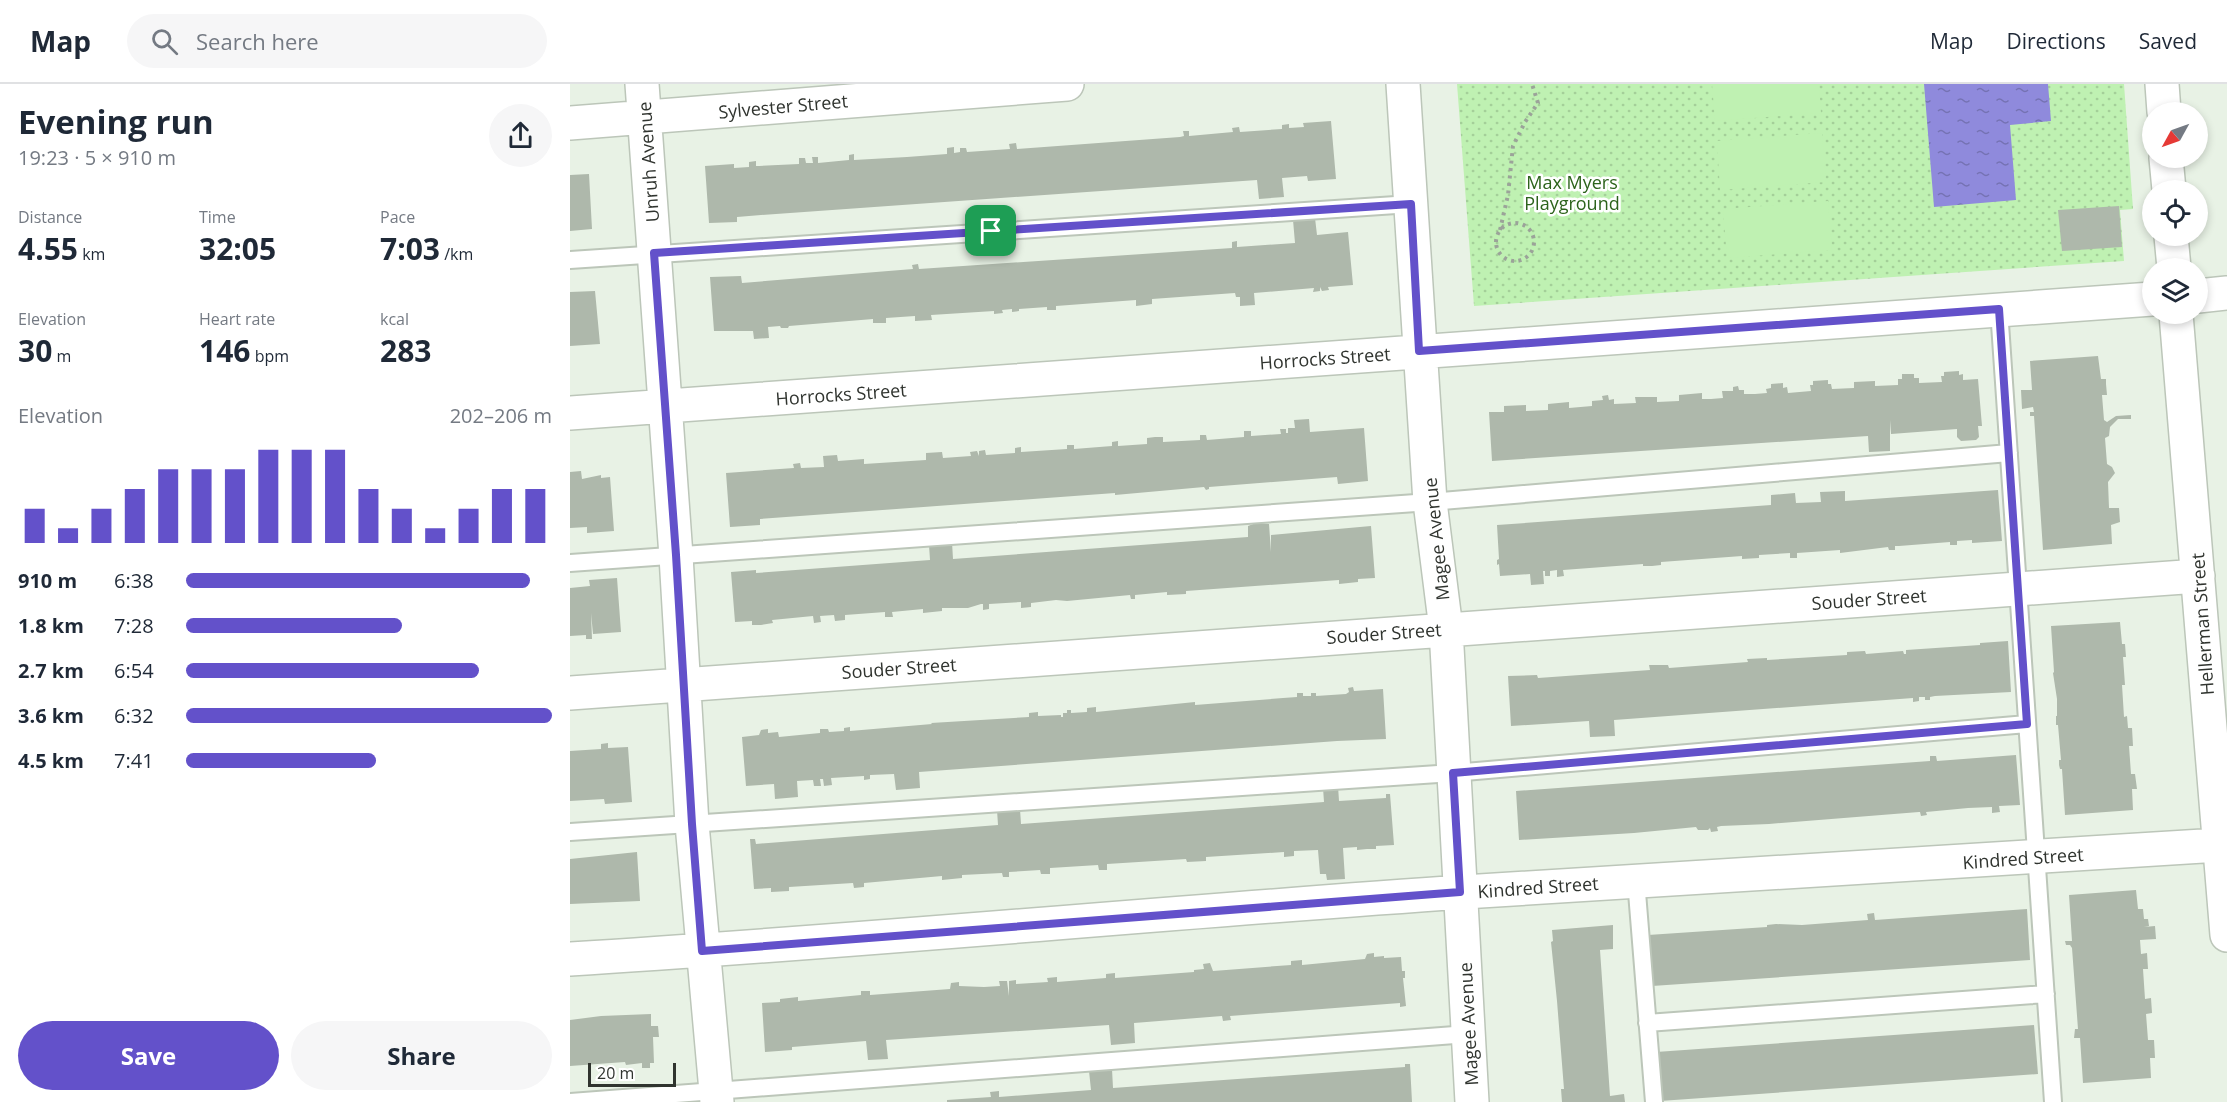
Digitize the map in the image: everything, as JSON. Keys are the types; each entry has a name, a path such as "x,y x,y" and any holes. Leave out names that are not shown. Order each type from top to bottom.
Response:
{"street":[{"name":"Unruh Avenue","path":"642,84 676,555 692,824 716,1097"},
{"name":"Sylvester Street","path":"570,123 1067,84"},
{"name":"Magee Avenue","path":"1403,84 1430,502 1446,629 1472,1102"},
{"path":"2162,84 2163,102"},
{"path":"2208,295 2227,294"},
{"name":"Horrocks Street","path":"570,413 2142,300"},
{"name":"Hellerman Street","path":"2177,324 2227,935"},
{"name":"Souder Street","path":"570,693 2198,576"},
{"name":"Kindred Street","path":"570,959 702,951 1460,892 2219,845"}],"lane":[{"path":"570,260 1411,204"},
{"path":"1999,309 2054,1102"},
{"path":"570,563 1430,502 2009,453"},
{"path":"570,832 1453,773 2027,724"},
{"path":"1636,880 1654,1102"},
{"path":"1647,1023 2046,994"},
{"path":"570,1102 716,1097 1468,1034"}],"path":[{"path":"1500,230 1511,223 1524,225 1534,239 1532,250 1524,259 1518,261 1506,258 1496,243 1508,195 1513,146 1538,103 1532,84"}],"green space":[{"name":"Max Myers Playground","path":"1457,84 2124,84 2133,209 2120,210 2124,261 1474,306"},
{"path":"1712,84 1819,84 1821,113 1715,121"},
{"path":"1822,133 1826,182 1720,190 1717,141"},
{"path":"1828,201 1832,250 1727,258 1723,209"}],"water":[{"path":"1924,84 2048,84 2051,121 2010,125 2016,200 1934,207"}],"building":[{"path":"1331,121 1336,179 1308,181 1307,176 1282,178 1284,197 1259,199 1257,180 761,215 737,217 737,222 709,223 705,166 734,164 734,168 749,167 749,162 756,161 756,166 799,164 799,158 805,158 806,163 813,163 812,157 818,157 818,163 849,160 849,155 854,154 854,160 907,157 947,154 947,148 954,147 954,153 960,152 960,148 966,148 967,152 1010,149 1009,144 1016,143 1017,149 1180,137 1184,136 1183,131 1189,131 1189,136 1233,132 1232,128 1239,127 1240,132 1282,129 1282,125 1289,124 1289,128 1304,127 1303,123"},
{"path":"589,174 592,229 570,231 570,175"},
{"path":"2119,206 2122,247 2062,251 2058,210"},
{"path":"1315,218 1317,235 1348,232 1353,285 1328,287 1329,290 1322,291 1320,287 1320,291 1313,292 1314,288 1254,293 1255,305 1240,306 1240,297 1236,297 1235,293 1152,299 1152,304 1136,306 1136,300 1056,306 1056,310 1047,310 1047,307 1019,309 1019,311 1012,312 1012,309 1002,310 1003,313 994,314 994,311 931,315 932,320 915,321 915,316 886,318 886,323 873,323 873,319 789,326 788,328 768,327 769,338 754,339 753,331 714,331 710,277 741,276 742,283 913,269 912,265 918,264 919,269 1232,248 1232,242 1237,241 1237,247 1295,243 1293,220"},
{"path":"595,291 600,344 570,346 570,292"},
{"path":"2098,356 2101,379 2106,379 2107,395 2102,395 2104,420 2107,422 2116,416 2131,415 2131,419 2118,419 2110,427 2109,436 2105,438 2107,464 2115,473 2108,482 2109,508 2119,508 2120,522 2111,525 2112,544 2043,550 2034,416 2030,416 2030,412 2034,412 2033,407 2022,409 2021,390 2032,390 2030,361"},
{"path":"1959,371 1959,375 1963,374 1963,380 1978,379 1982,426 1978,426 1979,437 1976,440 1961,441 1957,437 1957,429 1891,434 1890,420 1890,451 1869,452 1868,436 1492,461 1489,412 1504,412 1504,406 1526,405 1526,411 1548,410 1548,404 1569,402 1569,408 1592,406 1592,401 1603,400 1602,396 1608,395 1609,400 1614,399 1614,404 1636,403 1635,397 1657,397 1657,402 1679,401 1679,395 1702,393 1702,399 1711,399 1723,398 1722,391 1733,391 1733,387 1738,386 1739,390 1744,390 1744,394 1755,394 1767,393 1766,389 1771,388 1771,384 1783,383 1783,388 1787,387 1788,393 1811,391 1810,385 1813,385 1813,381 1828,380 1832,389 1854,388 1854,382 1875,381 1875,386 1898,385 1898,379 1902,379 1902,374 1914,374 1914,378 1919,378 1919,383 1942,382 1941,376 1944,376 1944,372"},
{"path":"1309,419 1310,432 1364,428 1368,481 1338,484 1337,477 1209,487 1206,490 1204,487 1115,495 1115,493 760,519 760,525 730,527 726,473 794,468 793,464 800,463 801,468 824,467 823,456 837,455 838,461 864,459 864,464 926,460 926,453 942,452 943,458 971,456 970,452 977,451 979,456 979,451 985,450 986,455 1015,453 1015,448 1021,447 1021,452 1067,449 1067,445 1074,445 1074,449 1112,446 1112,442 1118,441 1118,446 1147,444 1147,438 1155,437 1163,437 1163,442 1200,440 1200,435 1206,435 1207,440 1244,437 1244,431 1251,431 1251,436 1281,434 1280,429 1286,429 1288,433 1288,428 1295,428 1294,420"},
{"path":"581,471 582,479 601,475 601,478 610,477 614,531 587,533 587,527 570,528 570,472"},
{"path":"1998,490 2002,541 1972,543 1972,540 1957,541 1957,545 1950,545 1950,542 1895,546 1895,550 1889,550 1888,547 1840,553 1840,550 1797,553 1797,558 1790,558 1790,553 1759,555 1759,558 1742,559 1742,556 1661,562 1661,565 1652,566 1643,566 1643,564 1563,570 1564,576 1557,577 1557,570 1550,571 1550,576 1545,576 1545,571 1543,571 1544,584 1531,585 1530,574 1500,576 1499,564 1497,565 1499,559 1497,525 1771,505 1771,495 1795,493 1796,503 1821,502 1820,492 1845,491 1845,501"},
{"path":"1256,523 1269,524 1271,552 1271,535 1371,526 1375,578 1358,579 1358,582 1339,584 1339,580 1186,591 1186,594 1167,595 1167,592 1135,595 1135,599 1131,599 1130,595 1056,600 1031,603 1031,607 1021,608 1021,602 989,604 989,609 983,610 983,604 981,604 968,608 942,608 942,611 923,613 923,609 892,612 893,617 885,617 885,612 845,615 845,620 835,621 834,615 820,616 821,622 814,623 813,616 772,620 773,623 761,625 752,625 752,621 735,622 731,572 756,570 756,573 930,560 929,545 952,542 953,559 1248,537 1248,526"},
{"path":"617,578 621,632 593,634 591,613 592,639 586,639 586,635 570,636 570,588 590,586 589,580"},
{"path":"2120,622 2126,657 2123,657 2125,685 2122,685 2124,717 2127,716 2128,728 2132,728 2133,746 2129,746 2131,774 2135,774 2137,789 2132,789 2133,810 2065,815 2062,769 2059,765 2059,760 2061,760 2058,725 2056,725 2057,699 2053,673 2051,626"},
{"path":"2008,641 2011,692 1935,696 1930,697 1930,700 1919,697 1919,701 1913,702 1913,698 1614,720 1615,736 1590,737 1589,721 1511,726 1508,676 1537,675 1538,678 1650,670 1649,665 1668,665 1669,668 1748,662 1747,659 1847,655 1847,652 1865,651 1866,654 1903,651 1906,654 1906,650"},
{"path":"1353,687 1354,691 1383,689 1386,739 919,772 920,788 896,790 894,774 870,775 870,779 864,780 864,776 831,778 832,785 824,786 823,779 820,779 821,786 814,786 813,780 797,781 798,797 775,799 774,784 746,786 742,737 759,735 761,730 768,729 768,733 778,732 779,737 820,733 820,729 828,729 829,732 844,731 844,728 850,727 850,731 1029,717 1029,713 1038,712 1038,716 1061,715 1063,717 1063,713 1067,713 1067,710 1071,710 1071,713 1087,712 1087,708 1096,707 1096,712 1195,702 1195,705 1297,697 1297,693 1303,693 1303,696 1311,696 1311,693 1316,693 1316,696 1346,694 1349,692 1348,688"},
{"path":"608,743 608,748 628,747 632,802 605,804 604,799 570,801 570,751 601,749 601,744"},
{"path":"2016,755 2020,805 1999,806 2000,812 1992,813 1992,807 1968,808 1926,812 1927,815 1921,816 1919,812 1721,826 1717,827 1718,831 1711,832 1710,828 1698,830 1696,827 1519,840 1516,791 1930,761 1930,756 1936,756 1937,761"},
{"path":"1338,786 1339,801 1386,798 1386,794 1390,794 1394,845 1376,846 1376,849 1343,848 1345,879 1327,880 1326,874 1320,874 1318,850 1294,851 1294,856 1284,857 1284,852 1206,857 1206,861 1187,862 1186,859 1107,864 1107,870 1099,870 1098,865 1050,868 1050,874 1041,874 1040,870 1009,872 1009,877 1003,877 1002,873 962,875 962,878 942,880 942,876 864,883 864,887 854,888 853,883 789,887 789,891 771,892 771,888 754,889 750,839 755,839 756,844 998,825 997,810 1020,809 1021,824 1324,802 1323,788"},
{"path":"637,852 640,901 570,904 570,859"},
{"path":"2136,890 2138,909 2143,909 2144,919 2148,919 2149,926 2144,927 2155,926 2156,939 2140,940 2141,954 2147,953 2148,969 2143,969 2145,999 2151,998 2152,1013 2146,1014 2148,1040 2154,1040 2155,1058 2150,1058 2151,1078 2083,1083 2080,1038 2074,1038 2075,1029 2078,1029 2072,948 2066,945 2065,941 2072,941 2069,895"},
{"path":"2027,909 2030,960 1652,986 1648,935 1767,927 1767,925 1776,924 1802,925 1868,920 1867,914 1874,913 1875,920"},
{"path":"1613,925 1613,949 1600,950 1610,1096 1624,1094 1625,1102 1562,1102 1561,1089 1564,1089 1551,942 1553,941 1552,930"},
{"path":"1374,953 1374,957 1401,957 1402,971 1405,971 1405,978 1403,978 1406,1006 1400,1007 1400,1003 1230,1016 1231,1020 1223,1021 1222,1016 1134,1023 1135,1043 1111,1045 1109,1025 886,1040 888,1059 868,1060 866,1041 792,1047 792,1050 765,1052 762,1003 780,1002 780,999 798,997 798,1001 861,995 861,991 870,991 870,995 950,989 951,983 959,982 959,986 1000,986 999,981 1007,981 1009,996 1009,981 1016,980 1016,984 1048,982 1047,978 1057,977 1057,982 1106,978 1106,974 1115,973 1115,978 1194,972 1194,970 1204,969 1203,964 1210,963 1213,971 1291,965 1291,961 1302,960 1302,965 1365,959 1367,954"},
{"path":"651,1014 651,1026 658,1026 659,1037 653,1037 654,1063 650,1063 650,1068 642,1068 642,1063 626,1065 625,1062 570,1066 570,1020"},
{"path":"2034,1025 2038,1074 1660,1101 1656,1052"},
{"path":"1405,1064 1410,1064 1412,1102 947,1102 947,1100 991,1097 990,1092 999,1091 999,1097 1091,1090 1089,1071 1112,1069 1113,1088 1405,1067"}],"route":[{"path":"1411,204 1419,351 1999,309 2027,724 1453,773 1460,892 702,951 654,253 991,231 1411,204"}]}
